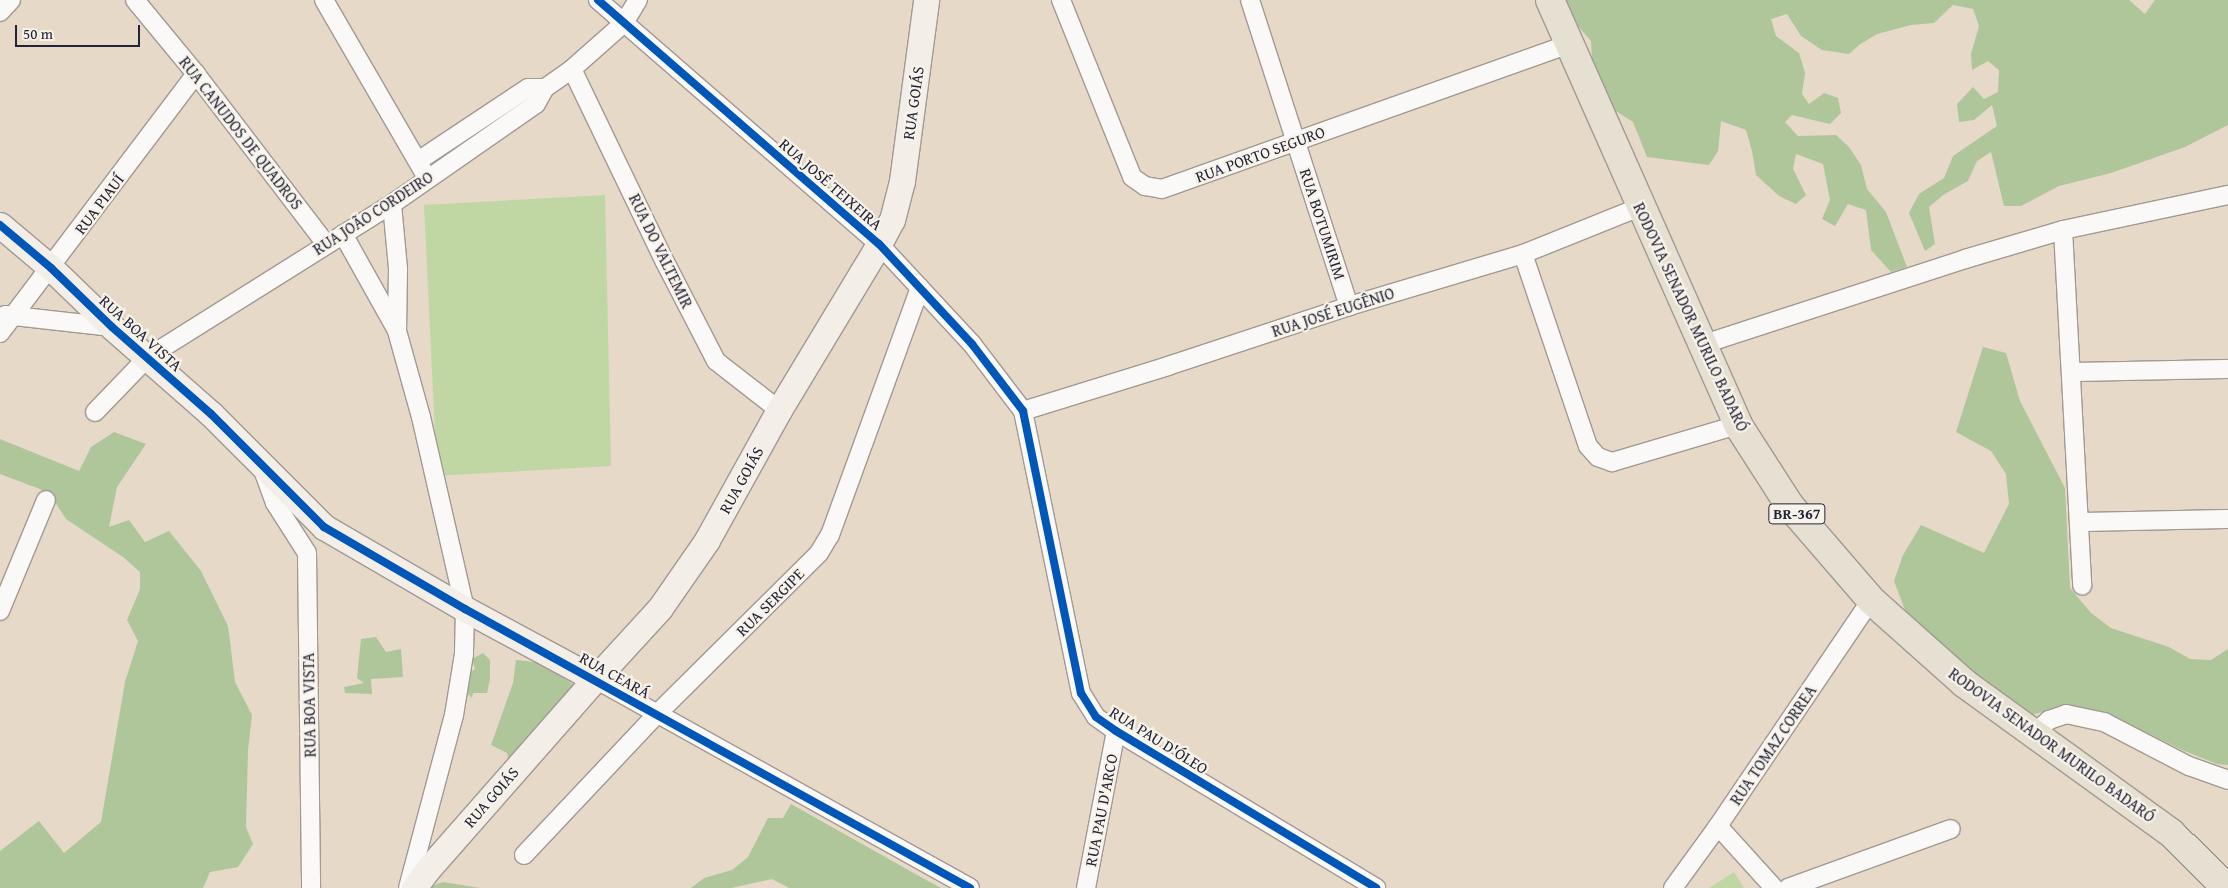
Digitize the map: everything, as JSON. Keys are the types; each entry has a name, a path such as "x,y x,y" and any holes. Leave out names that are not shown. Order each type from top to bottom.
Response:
{"main road":[{"name":"RODOVIA SENADOR MURILO BADARÓ","path":"1550,0 1738,425 1790,506 1871,600 1964,683 2171,833 2227,888"}],"street":[{"path":"0,12 11,0"},
{"name":"RUA CANUDOS DE QUADROS","path":"135,0 196,74 326,244"},
{"path":"324,0 427,178"},
{"name":"RUA JOSÉ TEIXEIRA","path":"598,0 879,244 972,344 1023,410"},
{"name":"RUA JOÃO CORDEIRO","path":"95,412 148,357 392,204 536,104 545,88 572,69 624,23 638,0"},
{"name":"RUA GOIÁS","path":"414,888 428,869 660,608 707,540 779,410 879,244 892,220 902,181 926,0"},
{"name":"RUA PORTO SEGURO","path":"1061,0 1132,177 1145,186 1162,188 1570,44"},
{"name":"RUA BOTUMIRIM","path":"1250,0 1349,306"},
{"name":"RUA DO VALTEMIR","path":"572,69 665,262 716,362 779,410"},
{"name":"RUA PIAUÍ","path":"0,333 7,315 51,268 196,74"},
{"path":"418,162 528,88 545,88"},
{"path":"1702,345 1965,259 2063,230 2228,195"},
{"path":"392,204 398,269 397,331"},
{"name":"RUA JOSÉ EUGÊNIO","path":"1023,410 1168,366 1349,306 1523,254 1640,207"},
{"name":"RUA BOA VISTA","path":"0,225 51,268 112,327 211,414 261,464 275,503 306,553 312,888"},
{"path":"2063,230 2082,585"},
{"path":"343,234 397,331 422,417 465,609 464,654 454,715 408,888"},
{"path":"1523,254 1588,446 1598,458 1612,462 1738,425"},
{"name":"RUA SERGIPE","path":"524,855 657,714 819,553 830,535 920,288"},
{"path":"7,315 112,327"},
{"path":"2071,372 2228,369"},
{"name":"RUA PAU D'ÓLEO","path":"1023,410 1082,693 1096,717 1116,731 1376,888"},
{"name":"RUA CEARÁ","path":"261,464 324,526 465,609 595,679 970,888"},
{"path":"0,611 46,500"},
{"path":"2080,522 2228,519"},
{"path":"306,553 324,526"},
{"name":"RUA TOMAZ CORREA","path":"1673,888 1718,826 1871,600"},
{"path":"2035,733 2048,720 2066,714 2104,722 2189,766 2228,780"},
{"name":"RUA PAU D'ARCO","path":"1086,888 1116,731"},
{"path":"1718,826 1774,888"},
{"path":"1788,888 1951,828"},
{"name":"RUA BOA VISTA","path":"300,888 312,831"}],"green space":[{"path":"1559,0 2129,0 2145,14 2155,0 2228,0 2228,125 2185,147 2111,173 2059,186 2021,206 2004,206 1991,152 1977,161 1968,181 1943,195 1929,207 1935,244 1925,251 1909,213 1919,194 1944,178 1953,156 1997,126 1992,105 1974,120 1959,122 1957,104 1973,87 1984,99 1998,92 1999,70 1988,61 1972,70 1971,54 1979,26 1973,9 1953,5 1934,23 1911,25 1877,34 1859,45 1849,54 1822,50 1801,36 1787,14 1771,19 1776,36 1799,53 1805,73 1802,94 1809,104 1824,93 1838,98 1841,113 1830,124 1792,115 1785,122 1798,136 1836,135 1849,147 1861,165 1867,189 1886,212 1907,267 1891,272 1871,250 1866,210 1848,204 1835,226 1822,219 1830,200 1823,164 1796,154 1793,169 1806,195 1796,204 1779,196 1756,175 1746,130 1721,121 1718,151 1709,165 1647,157 1633,122 1608,106 1593,75 1591,41 1563,9"},
{"path":"605,195 611,466 437,476 424,205"},
{"path":"1983,347 2006,353 2020,401 2065,488 2070,588 2091,613 2111,628 2169,647 2190,659 2211,660 2228,649 2228,765 2217,764 2182,750 2125,722 2095,710 2065,705 2029,716 1976,677 1908,618 1894,581 1903,555 1921,525 1984,553 2009,504 2006,474 1991,451 1956,432"},
{"path":"114,432 146,444 117,487 109,527 129,520 145,542 169,531 201,571 228,626 235,682 252,715 248,750 246,827 253,844 238,867 210,872 203,888 0,888 0,851 39,821 64,853 101,822 125,682 138,641 127,620 140,589 140,572 123,557 66,519 55,502 40,489 0,474 0,439 79,471 91,447"},
{"path":"376,637 386,652 401,649 403,677 371,679 372,694 345,693 344,687 364,683 357,678 361,639"},
{"path":"483,653 490,660 490,679 487,693 473,693 472,698 466,692 467,675 475,669 472,659"},
{"path":"516,660 543,663 581,690 510,768 507,753 491,745 513,683"},
{"path":"791,804 941,888 789,888 772,879 731,888 691,888 704,878 732,870 748,857 768,818 783,818"},
{"path":"1734,872 1744,888 1709,888"},
{"path":"443,882 480,888 427,888"}],"cycle path":[{"path":"598,0 879,244 972,344 1023,411 1081,693 1096,717 1116,731 1376,888"},
{"path":"0,225 51,268 112,327 211,414 324,527 465,609 970,888"}]}
